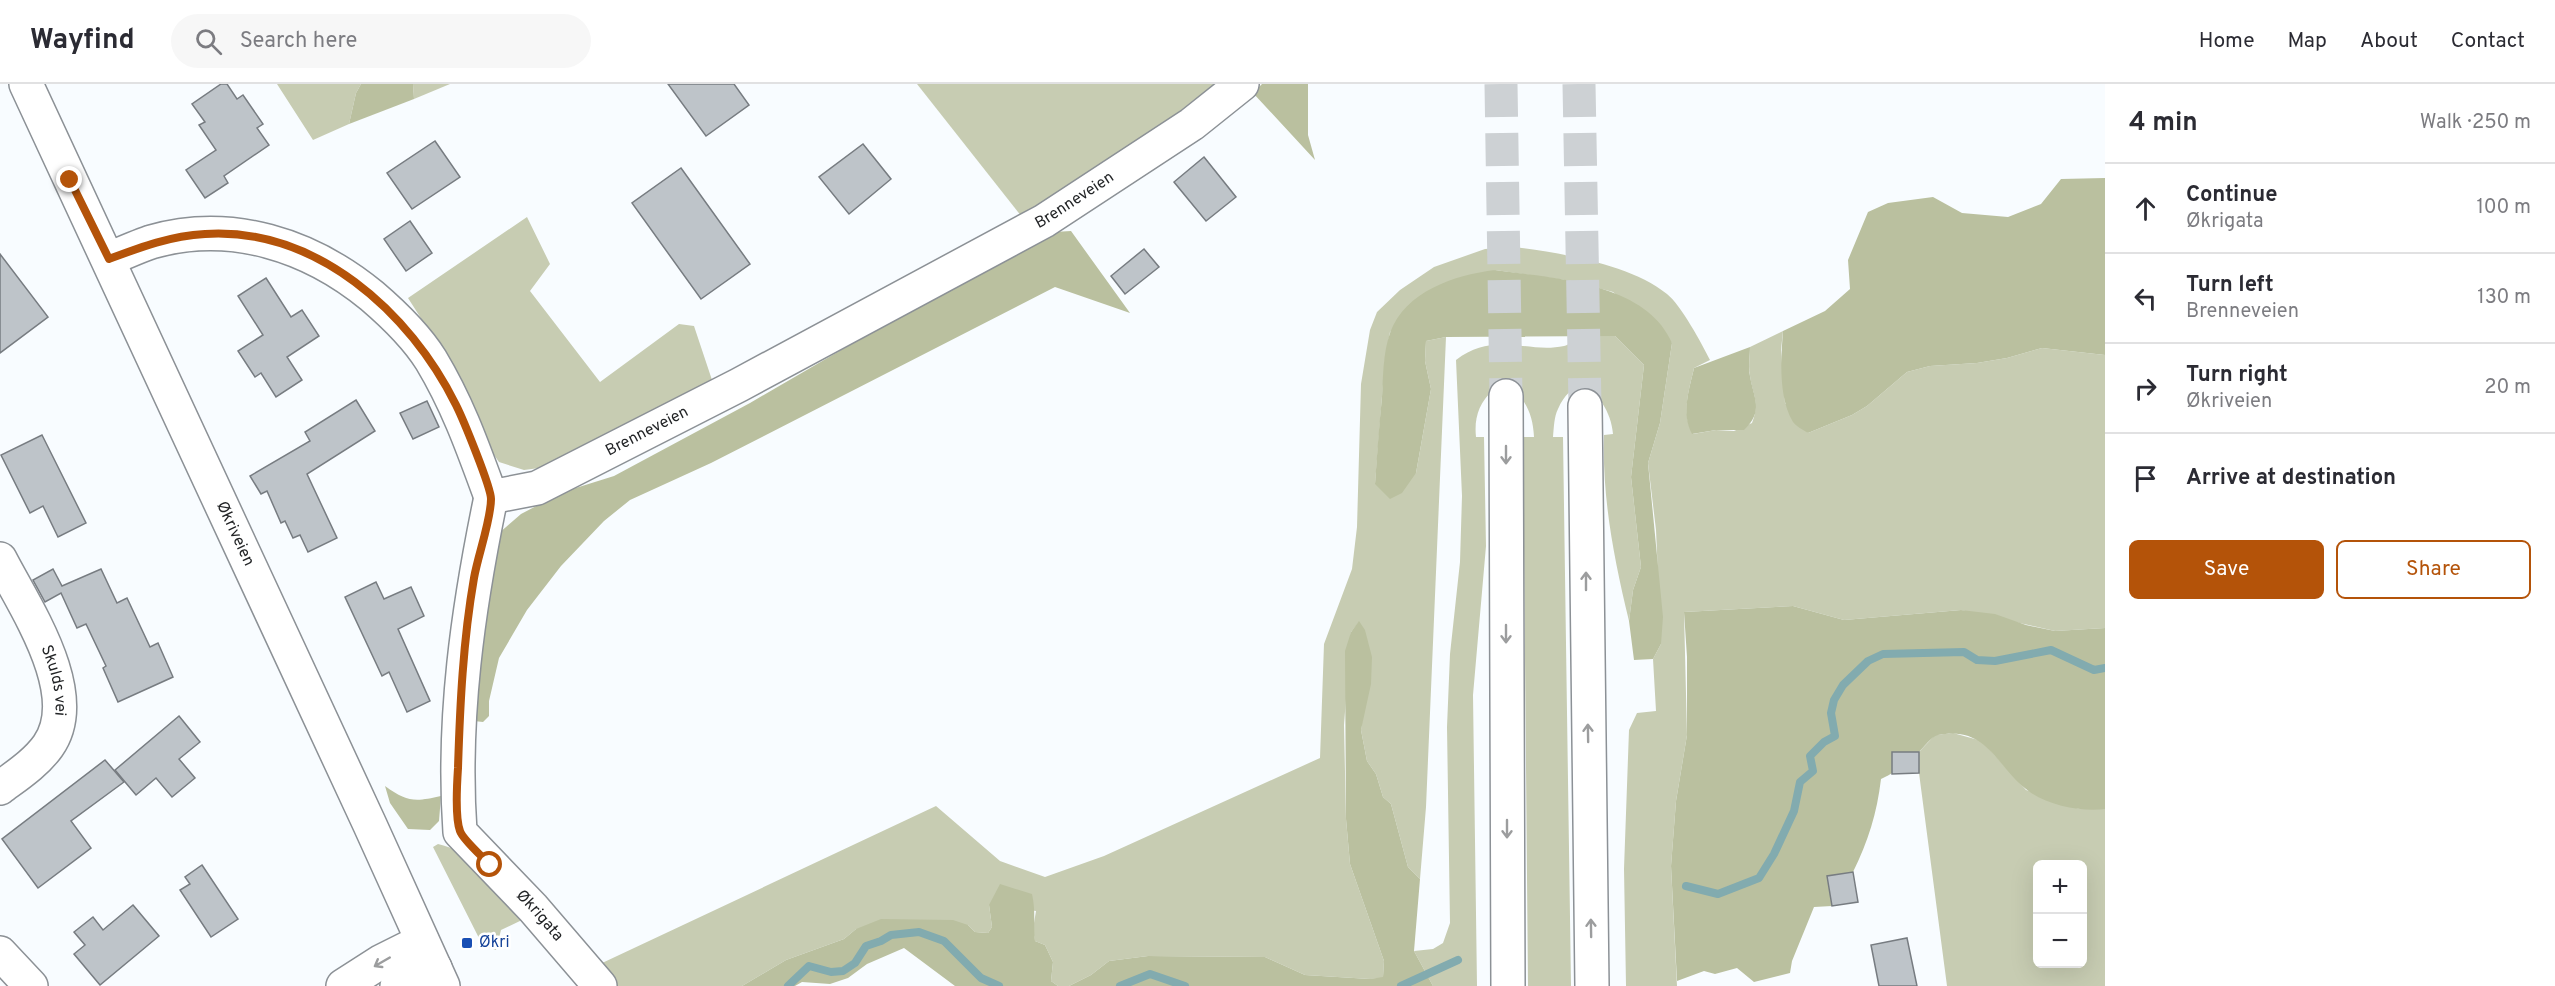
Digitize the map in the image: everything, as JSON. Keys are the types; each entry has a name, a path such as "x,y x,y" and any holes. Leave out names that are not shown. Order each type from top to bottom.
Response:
{"main road":[{"name":"Økriveien","path":"26,84 109,259 433,965"},
{"name":"Brenneveien","path":"491,497 537,488 739,385 1044,221 1192,124 1242,84"},
{"path":"109,259 151,242 179,237 207,234 244,235 292,247 334,268 380,303 403,325 429,358 462,417 491,497"},
{"path":"1506,396 1508,986"},
{"path":"1585,406 1592,986"},
{"name":"Økrigata","path":"491,497 474,579 460,688 457,792 460,832 533,908 600,986"},
{"name":"Skulds vei","path":"0,559 48,651 56,672 60,713 49,745 29,765 0,788"},
{"path":"1494,986 1507,934"},
{"path":"0,953 31,986"},
{"path":"343,986 382,961 433,965"},
{"path":"397,986 433,965"}],"green space":[{"path":"277,84 361,84 356,93 349,124 313,140"},
{"path":"361,84 413,84 414,99 349,124 356,93"},
{"path":"413,84 450,84 414,99"},
{"path":"917,84 1225,84 1022,217"},
{"path":"1262,84 1308,84 1308,135 1315,160 1253,93"},
{"path":"2105,178 2105,355 2042,348 2007,358 1977,363 1930,366 1907,372 1867,406 1852,415 1808,433 1793,422 1788,412 1783,389 1781,365 1783,331 1825,311 1850,289 1848,260 1868,212 1888,203 1933,197 1962,213 2008,217 2041,204 2061,179"},
{"path":"527,217 550,264 530,291 600,382 679,324 694,326 714,386 547,467 524,470 499,462 487,445 463,384 408,298"},
{"path":"1071,231 1130,313 1055,287 711,463 630,500 604,521 561,566 527,610 499,658 489,701 489,716 483,722 474,721 478,621 498,534 521,514 563,492 614,476 750,403 941,292 1054,232"},
{"path":"1514,247 1573,257 1614,268 1652,284 1673,299 1691,325 1710,360 1694,368 1690,385 1687,418 1693,434 1716,430 1734,431 1752,423 1756,404 1749,373 1750,347 1783,331 1781,350 1785,403 1808,433 1852,415 1867,406 1907,372 1930,366 1977,363 2007,358 2042,348 2105,355 2105,628 2055,631 1961,610 1844,620 1793,606 1684,612 1687,735 1676,801 1671,866 1677,986 1626,986 1624,869 1629,730 1637,713 1656,711 1653,659 1661,644 1656,530 1648,463 1660,423 1672,343 1613,292 1572,281 1495,270 1390,332 1385,359 1375,484 1416,473 1431,389 1425,361 1426,341 1446,337 1426,807 1420,879 1408,867 1391,804 1383,797 1376,774 1367,761 1361,730 1364,707 1359,622 1351,632 1344,725 1346,819 1350,864 1384,961 1383,978 1305,975 1265,957 1148,956 1109,961 1091,975 1069,986 1058,986 1051,981 1053,962 1045,945 1035,941 1033,929 1036,911 989,905 992,927 988,933 975,932 968,925 856,929 844,939 786,960 742,986 616,986 600,964 936,806 1000,861 1045,877 1104,856 1320,758 1324,644 1352,569 1357,527 1361,384 1370,330 1377,312 1400,290 1434,267 1485,249"},
{"path":"1495,270 1569,281 1620,295 1641,307 1659,323 1672,343 1660,423 1648,463 1663,617 1661,644 1653,659 1634,660 1629,621 1633,590 1641,567 1631,477 1644,365 1615,336 1446,337 1426,341 1425,361 1431,389 1416,473 1402,493 1390,499 1375,484 1385,357 1390,333 1397,318 1419,296 1433,288 1464,276"},
{"path":"1580,336 1615,336 1644,365 1631,477 1641,567 1633,590 1629,621 1618,575 1607,505 1604,435 1613,434 1611,422 1600,400 1584,388 1575,389 1566,396 1558,409 1554,422 1553,437 1563,437 1571,986 1528,986 1523,437 1534,437 1529,412 1515,390 1493,390 1481,406 1476,430 1476,437 1484,437 1486,546 1473,695 1477,986 1433,986 1414,951 1433,949 1443,943 1450,923 1447,727 1450,654 1460,562 1462,496 1456,360 1484,346 1497,344 1550,348 1566,345"},
{"path":"1750,347 1749,373 1756,411 1750,423 1744,430 1716,430 1692,434 1686,410 1694,368"},
{"path":"1793,606 1844,620 1961,610 1995,614 2026,625 2055,631 2105,628 2105,809 2074,808 2043,799 2026,789 1979,742 1968,736 1955,734 1935,736 1900,768 1881,779 1874,815 1853,872 1828,876 1832,906 1814,907 1792,961 1790,973 1754,982 1737,968 1715,974 1704,971 1677,981 1671,866 1676,801 1687,735 1687,657 1684,612"},
{"path":"1359,621 1365,630 1372,657 1371,684 1361,730 1367,761 1376,774 1383,797 1391,804 1408,867 1420,879 1414,951 1433,986 1069,986 1091,975 1109,961 1148,956 1265,957 1305,975 1370,979 1383,977 1384,961 1350,864 1346,819 1345,651 1351,632"},
{"path":"1953,733 1982,741 2026,790 2079,809 2105,809 2105,986 1947,986 1919,773 1919,752 1935,735"},
{"path":"385,786 406,798 418,800 441,796 439,821 430,830 408,829 390,803"},
{"path":"438,844 451,848 476,863 497,884 522,920 501,930 496,950 483,946 433,847"},
{"path":"1000,884 1032,894 1035,941 1045,945 1053,962 1051,981 1058,986 955,986 904,948 867,964 848,978 830,984 802,982 795,986 742,986 786,960 844,939 856,929 881,919 953,920 968,925 975,932 988,933 992,927 989,905"}],"building":[{"path":"221,84 227,84 237,99 243,95 263,124 257,128 269,145 224,176 228,183 205,198 186,170 216,150 199,125 205,122 192,104"},
{"path":"668,84 734,84 749,105 706,136"},
{"path":"435,141 460,177 412,209 387,173"},
{"path":"863,144 891,179 849,214 819,177"},
{"path":"1204,157 1236,197 1206,221 1174,182"},
{"path":"681,168 750,264 701,299 632,203"},
{"path":"410,221 432,253 406,271 384,239"},
{"path":"1144,249 1159,267 1125,294 1111,276"},
{"path":"0,254 48,317 0,353"},
{"path":"266,278 291,317 302,310 319,336 287,357 302,380 276,397 261,373 255,377 238,351 263,335 238,296"},
{"path":"356,400 375,431 307,474 337,538 308,552 300,535 293,538 285,521 281,523 267,491 261,494 250,476 310,441 305,432"},
{"path":"427,401 439,427 413,439 400,413"},
{"path":"42,435 86,523 58,537 43,506 30,513 1,455"},
{"path":"53,569 62,586 101,569 117,603 127,598 150,647 158,643 173,677 118,702 103,668 106,666 86,624 77,628 61,593 45,602 33,580"},
{"path":"376,582 384,599 411,587 424,616 398,629 430,701 407,712 389,672 382,676 345,597"},
{"path":"179,716 200,742 179,759 195,778 172,797 156,778 136,795 115,770"},
{"path":"1892,752 1919,752 1919,773 1892,774"},
{"path":"105,760 124,782 71,821 91,848 38,888 2,839"},
{"path":"202,865 238,919 211,937 180,890 190,884 185,877"},
{"path":"1853,872 1858,902 1832,906 1827,876"},
{"path":"133,905 159,936 100,985 74,954 85,945 74,932 93,917 103,930"},
{"path":"1907,938 1917,986 1879,986 1871,945"}],"waterway":[{"path":"1686,886 1718,894 1759,878 1774,854 1794,811 1800,782 1813,771 1810,756 1824,742 1835,736 1831,713 1834,700 1843,685 1868,661 1883,654 1964,652 1977,660 1995,661 2051,650 2094,670 2105,668"},
{"path":"788,986 809,966 831,972 843,971 855,963 866,946 891,935 919,932 944,941 981,978 999,986"},
{"path":"1401,986 1458,960"},
{"path":"1120,986 1150,974 1185,986"}],"tunnel":[{"path":"1501,84 1506,396"},
{"path":"1579,84 1585,406"}],"place":[{"name":"Økri","path":"467,943"}],"route":[{"path":"70,180 109,259 151,242 179,237 207,234 244,235 292,247 334,268 380,303 403,325 429,358 450,392 462,417 491,497 474,579 460,688 457,792 460,832 490,865"}]}
